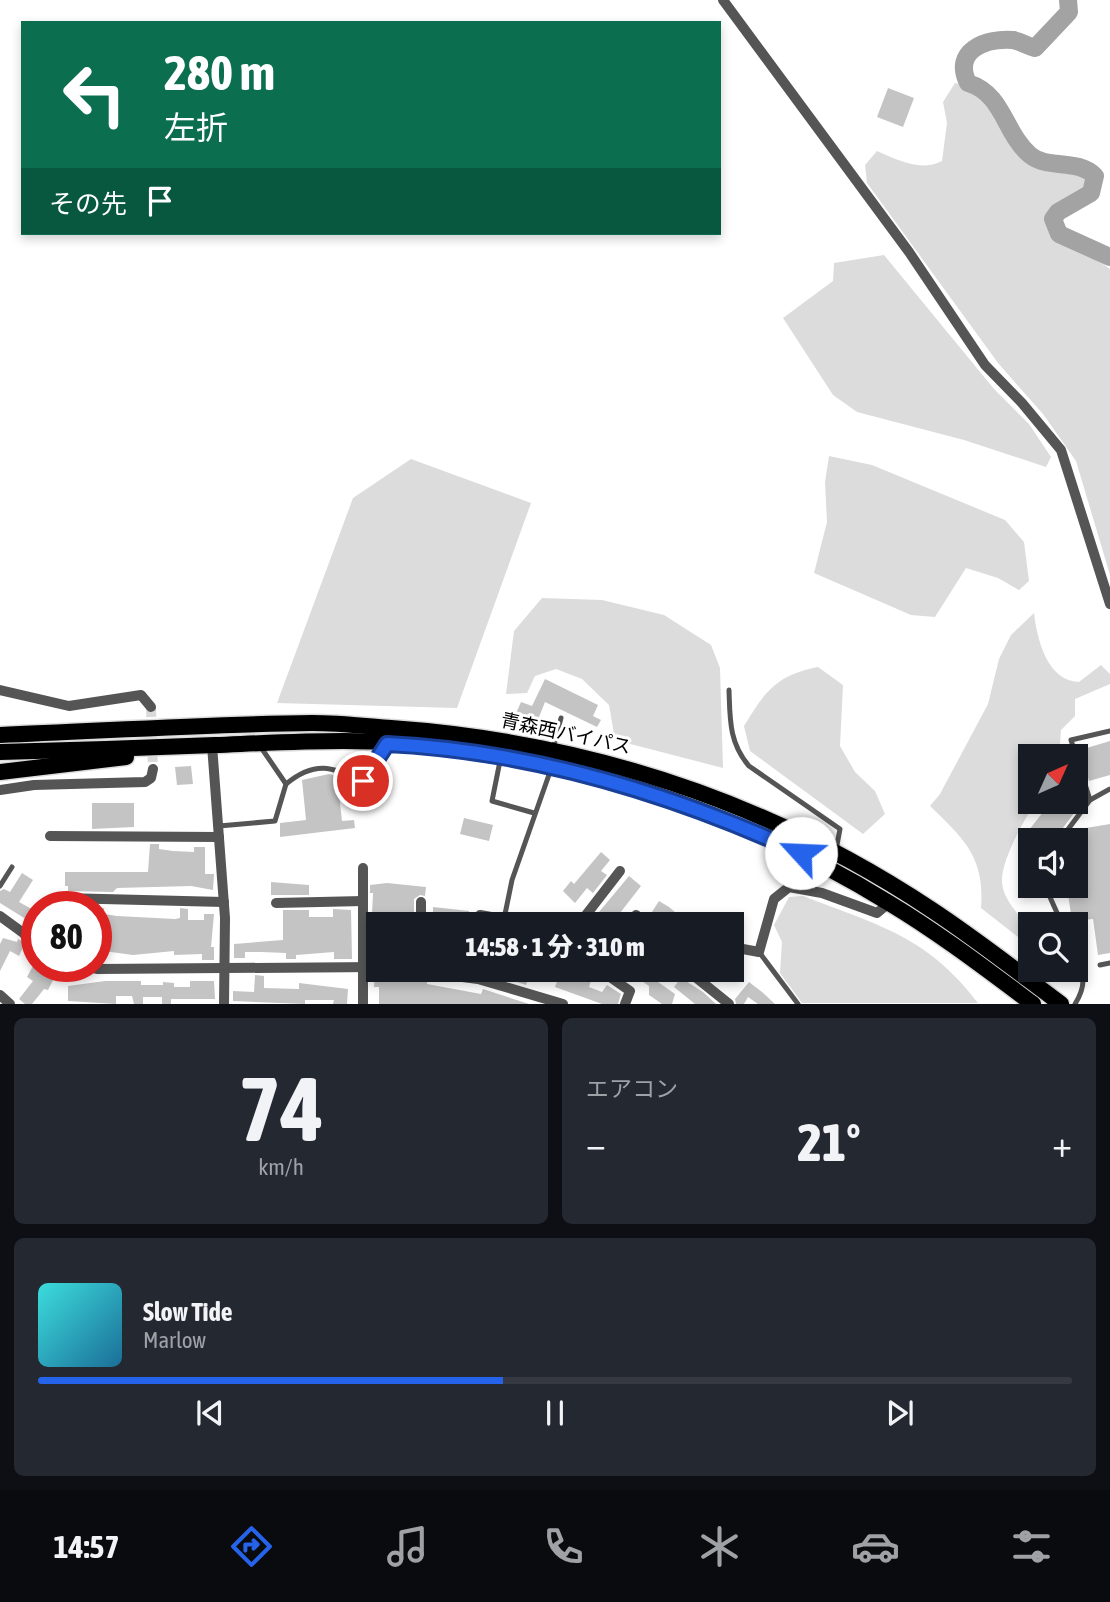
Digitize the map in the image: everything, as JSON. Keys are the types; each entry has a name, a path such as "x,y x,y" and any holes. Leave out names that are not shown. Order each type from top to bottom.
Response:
{"highway":[{"name":"青森西バイパス","path":"0,735 314,723 448,732 553,757 640,770 712,796 775,823 835,854 931,909 1061,1003"},
{"name":"青森西バイパス","path":"0,752 317,740 444,747 500,757 553,757 738,824 801,853 889,903 1033,1003"},
{"path":"0,772 212,746"},
{"path":"0,779 39,769"}],"street":[{"path":"723,0 767,55 922,270 985,366 1022,402 1061,450 1110,604"},
{"path":"0,690 69,706 141,695 151,707"},
{"path":"212,746 224,902 224,1003"},
{"path":"0,790 34,785 145,782 151,778 153,769"},
{"path":"50,836 219,831"},
{"path":"363,869 363,1003"},
{"path":"588,912 620,871"},
{"path":"744,949 760,952 774,900 789,887 822,893 877,914 889,903"},
{"path":"112,899 224,902"},
{"path":"276,903 363,901"},
{"path":"421,902 421,912"},
{"path":"0,916 21,932"},
{"path":"112,969 363,967"},
{"path":"501,982 563,1003"},
{"path":"618,982 630,990 625,1003"},
{"path":"702,982 729,1003"},
{"path":"0,995 10,1003"}],"lane":[{"path":"729,690 731,737 737,753 749,766 840,828 835,854"},
{"path":"506,912 512,880 553,757 561,718"},
{"path":"1090,800 1071,740 1110,731"},
{"path":"258,743 286,784"},
{"path":"219,831 275,821 286,784 302,771 335,767 363,781 387,744"},
{"path":"500,757 492,801 534,813"},
{"path":"1069,828 1090,800 1110,789"},
{"path":"0,886 12,867"},
{"path":"760,952 798,1003"},
{"path":"1100,965 1110,963"},
{"path":"1075,1003 1083,991 1084,982"}],"shaded area":[{"path":"955,83 971,88 983,97 992,107 1011,144 1032,164 1047,169 1070,171 1084,175 1089,180 1079,194 1054,209 1048,231 1110,269 1110,575 1076,461 1043,414 998,363 867,183 865,165 877,151 917,165 942,161 947,123 943,102"},
{"path":"884,255 994,389 1029,424 1051,457 1046,467 964,440 857,412 833,395 783,318 833,281 834,263"},
{"path":"829,456 872,465 1005,520 1024,542 1029,581 1019,590 998,578 966,568 935,617 911,615 814,573 827,522 825,482"},
{"path":"411,459 531,503 457,708 277,703 353,498"},
{"path":"542,598 602,600 664,615 711,645 720,668 723,768 615,740 609,705 582,679 556,669 535,676 527,693 506,694 514,631"},
{"path":"1034,613 1041,646 1051,667 1059,674 1068,680 1079,682 1101,665 1110,674 1110,684 1075,699 1075,716 1061,730 1060,744 1018,744 1018,814 1029,814 1018,828 1002,874 1002,883 1009,902 1018,913 1018,937 981,908 979,875 970,850 930,806 940,794 988,704 999,659 1011,635"},
{"path":"818,667 843,685 840,746 855,772 875,791 885,814 863,834 750,751 744,726 766,694 782,680"},
{"path":"803,896 878,925 920,947 959,980 978,1003 802,1003 780,973 782,942 774,925 789,897"}],"building":[{"path":"888,88 914,98 903,127 877,117"},
{"path":"545,679 598,705 593,716 601,720 597,727 545,702 535,727 514,718 521,702 532,706"},
{"path":"1110,741 1110,775 1089,781 1088,748"},
{"path":"191,766 193,784 177,785 175,767"},
{"path":"329,774 337,776 342,821 354,820 355,828 280,837 280,823 306,820 302,780"},
{"path":"92,803 134,803 134,827 92,829"},
{"path":"1042,814 1073,814 1063,828 1030,828"},
{"path":"464,818 493,825 489,841 460,834"},
{"path":"1110,824 1110,953 1098,955 1093,919 1088,919 1088,912 1071,912 1069,898 1088,898 1086,828"},
{"path":"150,844 159,844 159,849 173,851 194,852 194,847 205,847 205,874 214,874 213,890 191,886 117,888 113,892 68,891 68,886 65,886 65,872 148,872"},
{"path":"601,852 610,860 601,871 607,875 593,893 587,888 575,903 563,891 571,881 574,884"},
{"path":"22,873 33,880 26,891 21,891 21,916 0,903 0,891 4,889 10,892"},
{"path":"629,876 641,886 621,912 599,912"},
{"path":"271,882 309,885 309,895 271,895"},
{"path":"387,883 426,887 425,896 420,895 414,899 414,912 372,912 373,893 370,893 370,885"},
{"path":"659,901 675,912 652,912"},
{"path":"433,907 469,911 469,912 433,912"},
{"path":"180,908 188,909 188,920 204,920 204,914 214,914 211,947 214,947 214,960 202,960 202,954 174,955 174,951 133,955 112,952 112,915 175,919 180,918"},
{"path":"333,909 351,910 352,959 334,959 334,952 296,955 296,959 286,959 286,953 245,952 245,958 234,958 234,944 283,940 283,910 309,910 309,917 333,917"},
{"path":"3,938 21,941 19,956 10,951 0,971 0,944"},
{"path":"255,975 264,976 264,988 299,989 299,983 348,989 347,1004 333,1004 334,1000 305,1000 305,1004 233,1001 233,991 254,992"},
{"path":"141,981 141,985 163,985 163,982 174,983 174,987 190,987 190,981 214,981 215,999 171,999 171,1004 162,1004 162,997 143,997 143,1004 134,1004 132,996 116,996 116,1004 68,1001 68,986"},
{"path":"32,982 52,982 48,990 44,989 32,1004 25,1004 19,999"},
{"path":"374,982 427,982 481,994 483,989 529,1004 379,1004 379,987 374,987"},
{"path":"557,982 591,982 589,987 602,992 607,985 621,994 618,1004 602,1004 555,987"},
{"path":"643,982 658,982 675,994 672,1004 662,1004 649,995 649,986"},
{"path":"678,982 687,982 716,1004 695,1004 674,987"},
{"path":"749,982 775,1004 758,1004 748,997 744,1004 736,1004 735,999"}],"waterway":[{"path":"1068,0 1069,12 1035,48 1013,40 982,44 968,55 964,62 964,72 968,83 980,88 997,105 1014,136 1030,155 1045,162 1080,167 1095,176 1091,193 1058,212 1053,219 1059,234 1110,257"}],"tunnel":[{"path":"151,707 153,769"}],"route":[{"path":"363,781 387,744 444,747 552,765 670,799 738,824 801,853"}]}
